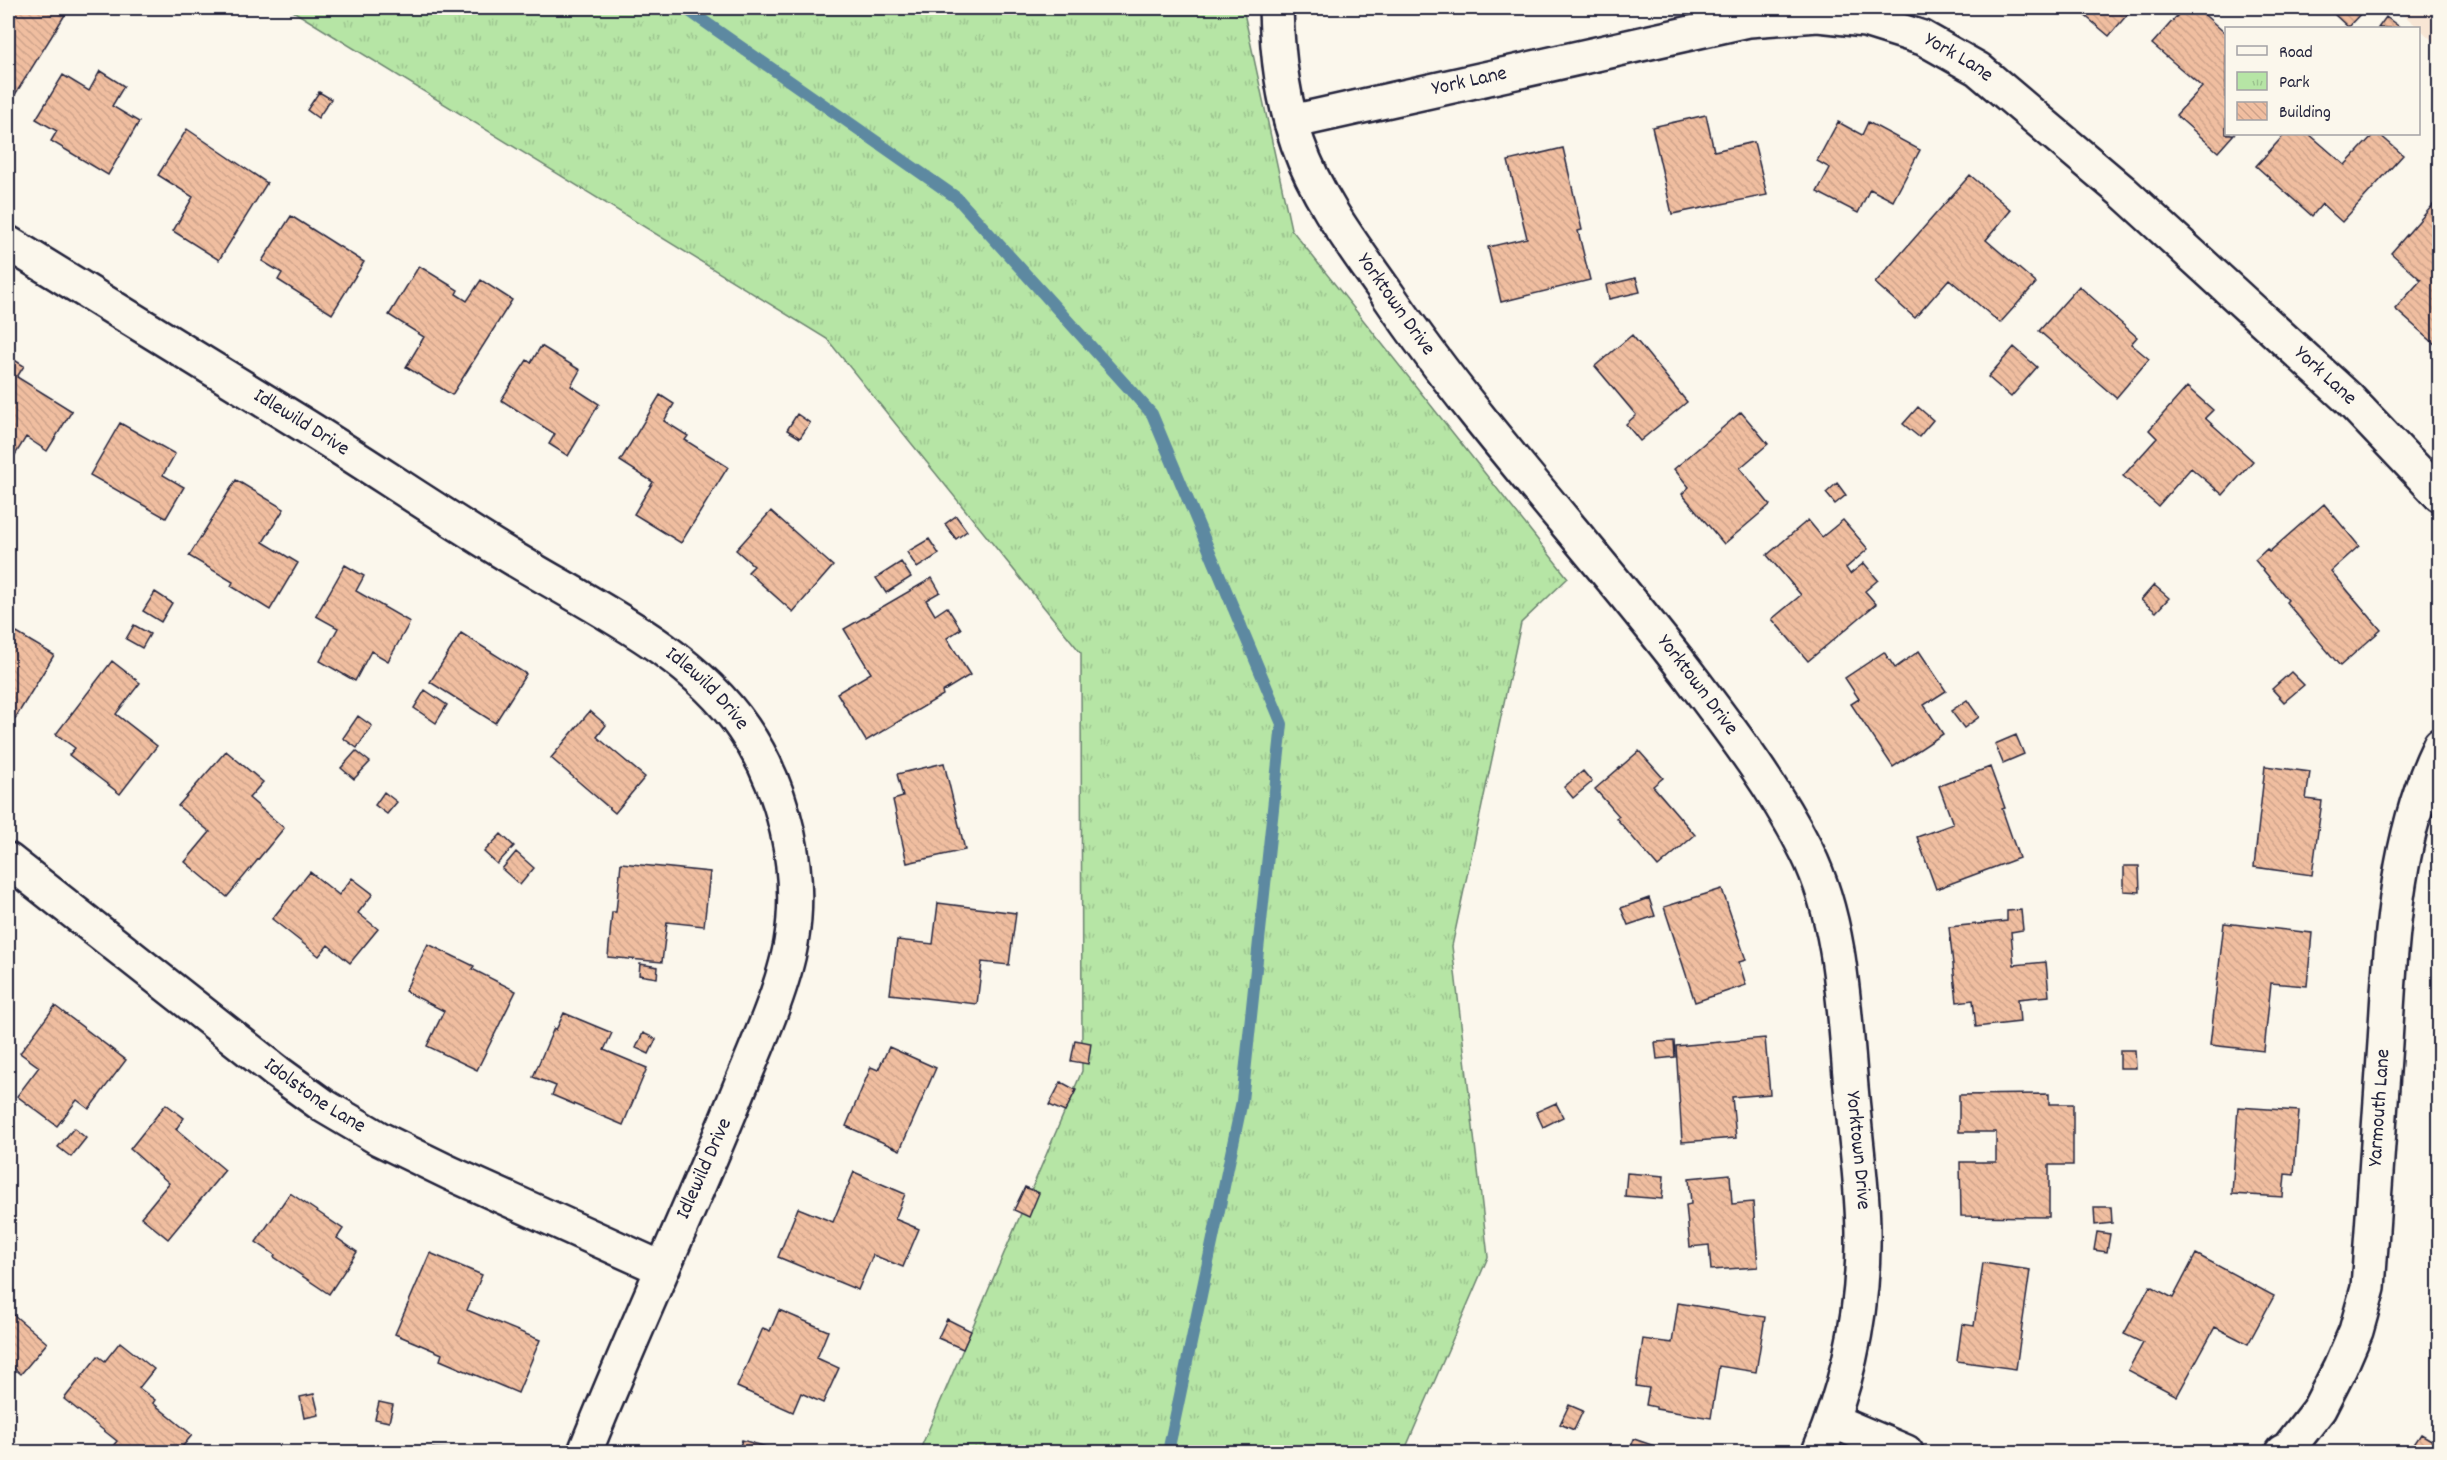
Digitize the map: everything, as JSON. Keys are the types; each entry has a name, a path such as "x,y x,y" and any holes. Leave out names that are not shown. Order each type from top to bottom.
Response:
{"street":[{"name":"Yorktown Drive","path":"1276,8 1291,122 1308,168 1326,203 1426,351 1506,454 1654,629 1752,757 1788,818 1816,874 1830,921 1838,962 1860,1176 1863,1244 1858,1313 1851,1351 1833,1421 1819,1452"},
{"name":"York Lane","path":"1291,122 1749,20 1818,15 1842,17 1865,20 1923,38 1978,69 2121,191 2348,398 2439,495"},
{"name":"Idlewild Drive","path":"8,243 301,423 502,552 646,638 686,666 720,699 743,727 765,765 782,813 791,854 796,900 791,946 756,1046 722,1132 661,1268 585,1452"},
{"name":"Yarmouth Lane","path":"2282,1452 2288,1449 2319,1409 2356,1331 2368,1288 2389,975 2397,897 2411,819 2422,783 2439,745"},
{"name":"Idolstone Lane","path":"8,860 268,1065 324,1106 380,1139 440,1168 661,1268"},
{"path":"1833,1421 1906,1452"}],"shaded area":[{"path":"2396,8 2439,8 2439,46 2420,27"}],"green space":[{"path":"288,8 1243,8 1291,229 1568,578 1521,623 1452,946 1488,1257 1404,1452 919,1452 1082,1071 1081,653 827,339"}],"building":[{"path":"8,8 64,8 68,10 8,106"},
{"path":"2076,8 2133,8 2109,36"},
{"path":"2184,8 2197,8 2225,33 2225,135 2233,135 2218,152 2176,115 2202,87 2152,44"},
{"path":"2342,8 2366,8 2348,27 2335,15"},
{"path":"2386,17 2400,27 2379,27"},
{"path":"100,71 124,86 112,106 139,122 108,175 51,141 57,131 36,119 63,75 89,91"},
{"path":"319,92 331,99 318,118 307,110"},
{"path":"1706,115 1714,151 1754,142 1767,195 1672,214 1652,127"},
{"path":"1838,122 1862,135 1868,122 1920,150 1893,201 1870,189 1858,213 1817,192 1830,168 1817,161"},
{"path":"187,129 267,183 219,260 173,231 193,197 158,175"},
{"path":"2284,135 2310,135 2345,165 2373,135 2380,135 2403,155 2342,222 2322,204 2312,216 2256,166"},
{"path":"1563,148 1582,230 1578,231 1590,280 1501,302 1488,247 1527,238 1508,161"},
{"path":"1970,175 2011,210 1986,240 2036,283 2000,323 1949,279 1915,318 1875,283"},
{"path":"2440,197 2440,342 2436,345 2395,309 2421,280 2391,253"},
{"path":"291,216 364,262 332,314 278,280 282,273 262,261"},
{"path":"419,266 458,290 456,294 467,301 481,280 512,300 452,395 406,367 424,337 389,315"},
{"path":"1636,278 1640,292 1609,299 1606,285"},
{"path":"2079,286 2137,337 2131,344 2149,359 2116,398 2039,331"},
{"path":"1632,335 1687,402 1640,441 1626,424 1636,415 1595,366"},
{"path":"541,346 580,370 571,386 599,404 568,456 549,444 555,434 501,400 527,360 531,363"},
{"path":"2014,347 2037,367 2011,397 1988,377"},
{"path":"8,356 24,366 17,377 72,411 47,451 26,437 12,460 8,457"},
{"path":"2187,387 2213,410 2205,418 2253,461 2223,495 2191,468 2158,506 2123,476 2157,438 2149,430"},
{"path":"660,395 674,404 664,421 688,436 685,440 728,467 681,543 634,514 653,482 620,461"},
{"path":"1918,407 1933,420 1919,437 1903,424"},
{"path":"1741,412 1768,444 1740,468 1770,505 1724,544 1682,494 1689,487 1674,469"},
{"path":"797,414 810,423 800,438 787,430"},
{"path":"120,423 175,454 163,475 184,487 166,518 90,475"},
{"path":"236,480 284,509 263,542 298,563 270,610 231,586 233,582 189,556"},
{"path":"1837,483 1846,495 1835,504 1826,493"},
{"path":"2324,504 2359,546 2331,571 2381,630 2340,666 2286,602 2288,600 2255,560 2267,549 2269,552"},
{"path":"771,511 833,566 793,612 748,572 754,566 736,550"},
{"path":"956,516 967,531 956,539 945,524"},
{"path":"1808,520 1822,537 1843,520 1868,549 1846,568 1850,574 1864,563 1878,580 1865,591 1876,604 1808,661 1772,619 1801,595 1767,555"},
{"path":"929,539 939,554 917,568 907,552"},
{"path":"901,562 911,577 886,593 876,578"},
{"path":"345,565 364,576 356,591 410,622 388,661 371,651 355,681 320,661 338,628 316,616"},
{"path":"932,578 940,592 926,600 935,615 947,607 961,629 947,638 970,675 942,692 943,695 866,741 837,693 871,673 844,629"},
{"path":"2154,585 2169,598 2156,612 2141,600"},
{"path":"155,592 172,603 161,622 143,611"},
{"path":"8,623 12,626 10,629 54,655 8,730"},
{"path":"134,625 150,634 142,648 126,639"},
{"path":"461,633 526,674 495,723 430,682"},
{"path":"1919,651 1946,691 1924,705 1943,734 1893,767 1851,704 1859,699 1845,678 1884,652 1895,668"},
{"path":"112,661 140,683 116,714 157,746 120,794 69,755 75,748 56,734"},
{"path":"2291,672 2304,685 2284,702 2272,689"},
{"path":"425,690 447,705 436,723 414,708"},
{"path":"1967,700 1979,717 1964,728 1951,711"},
{"path":"590,711 606,725 597,737 645,777 615,813 551,758"},
{"path":"358,716 372,726 357,748 343,738"},
{"path":"2016,735 2024,754 2003,763 1995,744"},
{"path":"226,751 263,782 249,798 284,828 227,897 185,862 210,832 178,806"},
{"path":"356,751 370,762 354,779 341,768"},
{"path":"1639,751 1663,778 1653,786 1695,835 1658,867 1616,818 1619,816 1595,789"},
{"path":"944,763 965,850 907,863 893,800 903,797 897,774"},
{"path":"2265,766 2310,772 2306,799 2322,801 2312,875 2254,867"},
{"path":"1990,767 2005,808 2002,809 2019,858 1936,889 1917,837 1953,824 1939,786"},
{"path":"1583,771 1592,782 1573,798 1564,787"},
{"path":"384,792 397,802 387,814 375,805"},
{"path":"501,834 514,846 497,864 484,852"},
{"path":"516,852 534,868 520,885 502,869"},
{"path":"621,863 710,872 704,926 667,922 662,962 608,957 612,912 616,912"},
{"path":"2124,866 2139,866 2140,892 2124,891"},
{"path":"310,872 339,895 352,878 373,894 358,913 378,929 350,963 328,945 319,956 272,919"},
{"path":"1722,889 1746,960 1739,962 1746,985 1695,1002 1664,907"},
{"path":"1649,898 1655,916 1628,925 1621,908"},
{"path":"938,903 1016,913 1009,965 982,962 977,1004 890,994 897,940 933,944"},
{"path":"2021,910 2023,930 2011,932 2014,965 2046,962 2049,996 2018,999 2020,1022 1976,1027 1973,1000 1957,1002 1949,927 2007,921 2007,911"},
{"path":"2224,923 2312,933 2307,986 2271,983 2264,1051 2210,1045"},
{"path":"428,944 474,966 472,969 516,991 477,1070 427,1046 444,1011 405,991"},
{"path":"640,964 658,967 657,978 639,975"},
{"path":"55,1006 126,1060 89,1109 77,1100 57,1126 17,1096 39,1067 20,1053"},
{"path":"564,1013 612,1033 604,1050 647,1068 623,1125 552,1095 556,1086 533,1077 554,1028 556,1030"},
{"path":"643,1033 656,1039 649,1054 636,1048"},
{"path":"1765,1038 1770,1094 1732,1097 1736,1138 1682,1142 1676,1046"},
{"path":"1075,1040 1091,1043 1088,1064 1071,1061"},
{"path":"1674,1041 1675,1057 1657,1059 1655,1042"},
{"path":"889,1047 936,1068 900,1150 846,1126 871,1067 878,1070"},
{"path":"2120,1050 2135,1050 2136,1068 2120,1068"},
{"path":"1061,1082 1076,1090 1065,1112 1049,1105"},
{"path":"2049,1094 2049,1104 2073,1104 2073,1165 2049,1165 2049,1217 1961,1216 1960,1162 1996,1162 1996,1132 1959,1132 1959,1095"},
{"path":"1556,1103 1563,1117 1543,1127 1536,1112"},
{"path":"166,1104 184,1118 176,1129 225,1170 168,1239 141,1217 169,1183 130,1149"},
{"path":"2238,1107 2299,1111 2294,1175 2285,1174 2283,1197 2232,1194"},
{"path":"74,1128 86,1138 71,1157 58,1147"},
{"path":"854,1172 905,1194 895,1219 919,1229 903,1267 873,1255 858,1290 778,1257 798,1208 833,1222"},
{"path":"1627,1173 1664,1176 1662,1199 1625,1196"},
{"path":"1730,1174 1732,1204 1753,1202 1758,1267 1711,1270 1709,1245 1690,1247 1686,1205 1691,1204 1689,1178"},
{"path":"1025,1187 1039,1193 1029,1217 1014,1210"},
{"path":"290,1193 343,1229 337,1238 357,1252 329,1294 256,1242"},
{"path":"2094,1207 2111,1207 2112,1223 2095,1225"},
{"path":"2097,1232 2110,1234 2107,1252 2094,1250"},
{"path":"430,1253 482,1275 467,1310 540,1340 518,1393 440,1360 442,1354 395,1334"},
{"path":"2196,1254 2274,1296 2248,1344 2215,1327 2177,1396 2128,1370 2143,1343 2124,1334 2150,1286 2173,1298"},
{"path":"1983,1263 2030,1270 2016,1369 1957,1361 1962,1324 1974,1326"},
{"path":"1678,1303 1765,1317 1756,1372 1719,1366 1711,1418 1656,1409 1656,1407 1646,1405 1649,1388 1636,1386 1643,1339 1672,1343"},
{"path":"8,1310 47,1343 21,1374 8,1363"},
{"path":"779,1310 828,1331 817,1358 839,1368 823,1403 801,1393 793,1412 737,1387 763,1328 770,1331"},
{"path":"947,1319 971,1331 963,1349 938,1338"},
{"path":"120,1342 154,1369 139,1388 155,1400 153,1403 192,1435 178,1452 108,1452 117,1441 64,1399 98,1356 105,1361"},
{"path":"314,1394 319,1415 304,1418 300,1397"},
{"path":"379,1402 393,1405 389,1422 375,1419"},
{"path":"1569,1405 1583,1411 1574,1430 1560,1424"},
{"path":"2421,1434 2440,1445 2440,1452 2409,1452"},
{"path":"1634,1439 1672,1452 1629,1452"},
{"path":"742,1440 784,1452 738,1452"},
{"path":"405,1447 493,1452 405,1452"}],"waterway":[{"path":"685,8 957,198 1152,414 1282,724 1242,1101 1168,1452"}]}
